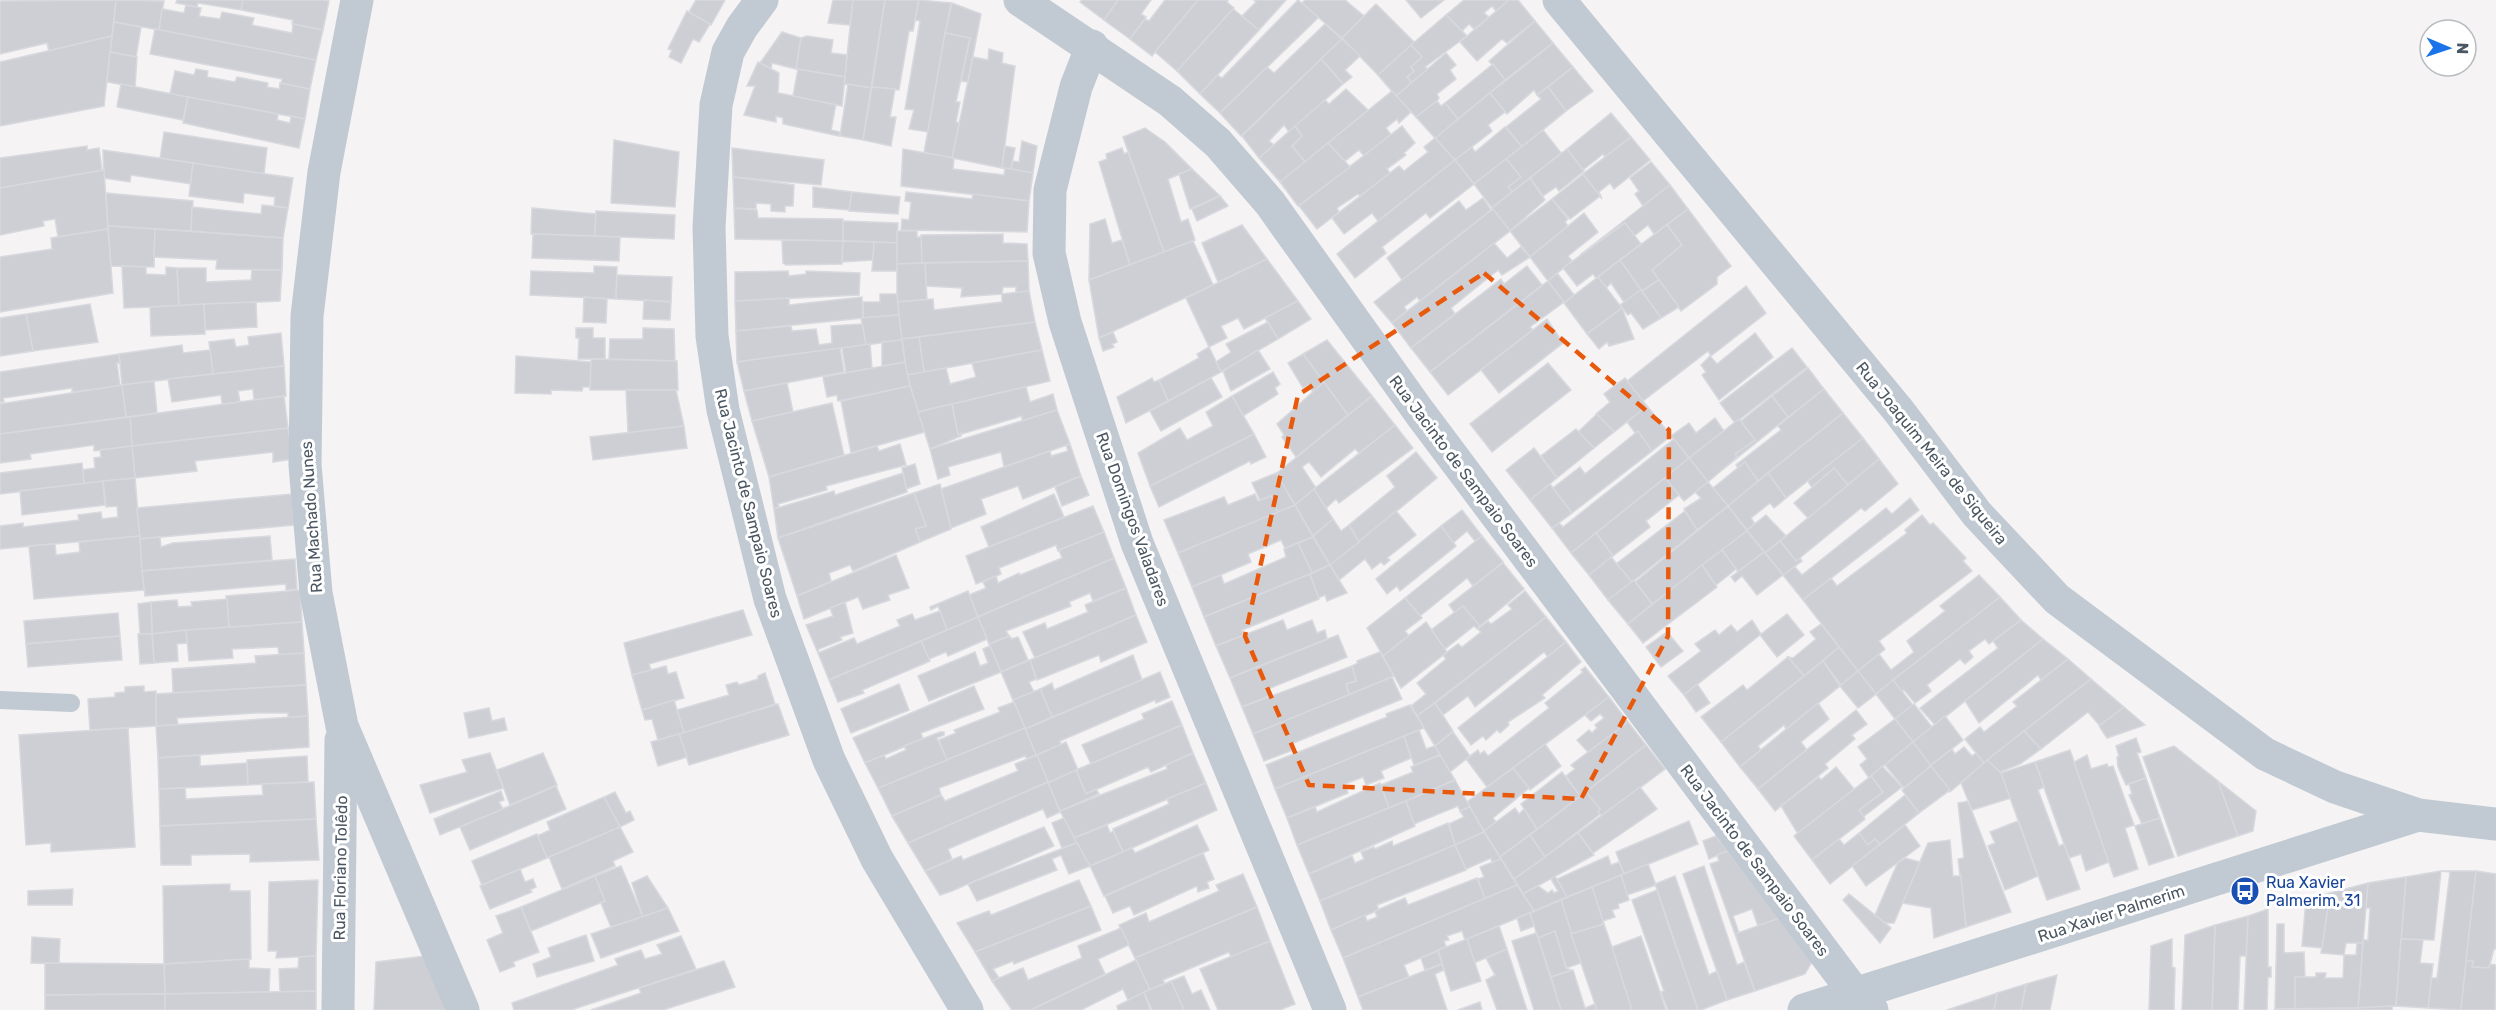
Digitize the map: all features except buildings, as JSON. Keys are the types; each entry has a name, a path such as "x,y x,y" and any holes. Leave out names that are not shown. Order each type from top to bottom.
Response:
{"street":[{"name":"Rua Machado Nunes","path":"357,0 324,172 307,316 305,465 315,582 342,726 463,1010"},
{"name":"Rua Jacinto de Sampaio Soares","path":"762,0 742,27 728,52 716,105 709,227 712,336 723,410 770,599 829,760 876,859 967,1010"},
{"name":"Rua Jacinto de Sampaio Soares","path":"1020,0 1170,100 1210,136 1270,204 1420,413 1864,1002"},
{"name":"Rua Joaquim Meira de Siqueira","path":"1559,0 1898,410 1977,514 2057,599 2265,754 2335,787 2418,815 2496,824"},
{"name":"Rua Domingos Valadares","path":"1092,46 1073,97 1050,190 1049,254 1065,322 1137,543 1330,1010"},
{"name":"Rua Floriano Tolêdo","path":"338,1010 342,726"},
{"name":"Rua Xavier Palmerim","path":"1804,1010 1864,1002 2418,815"}],"lane":[{"path":"0,700 70,703"}],"highlighted area":[{"path":"1484,273 1669,430 1668,636 1581,799 1309,785 1245,636 1298,395"}],"place":[{"name":"Rua Xavier Palmerim, 31","path":"2245,891"}]}
